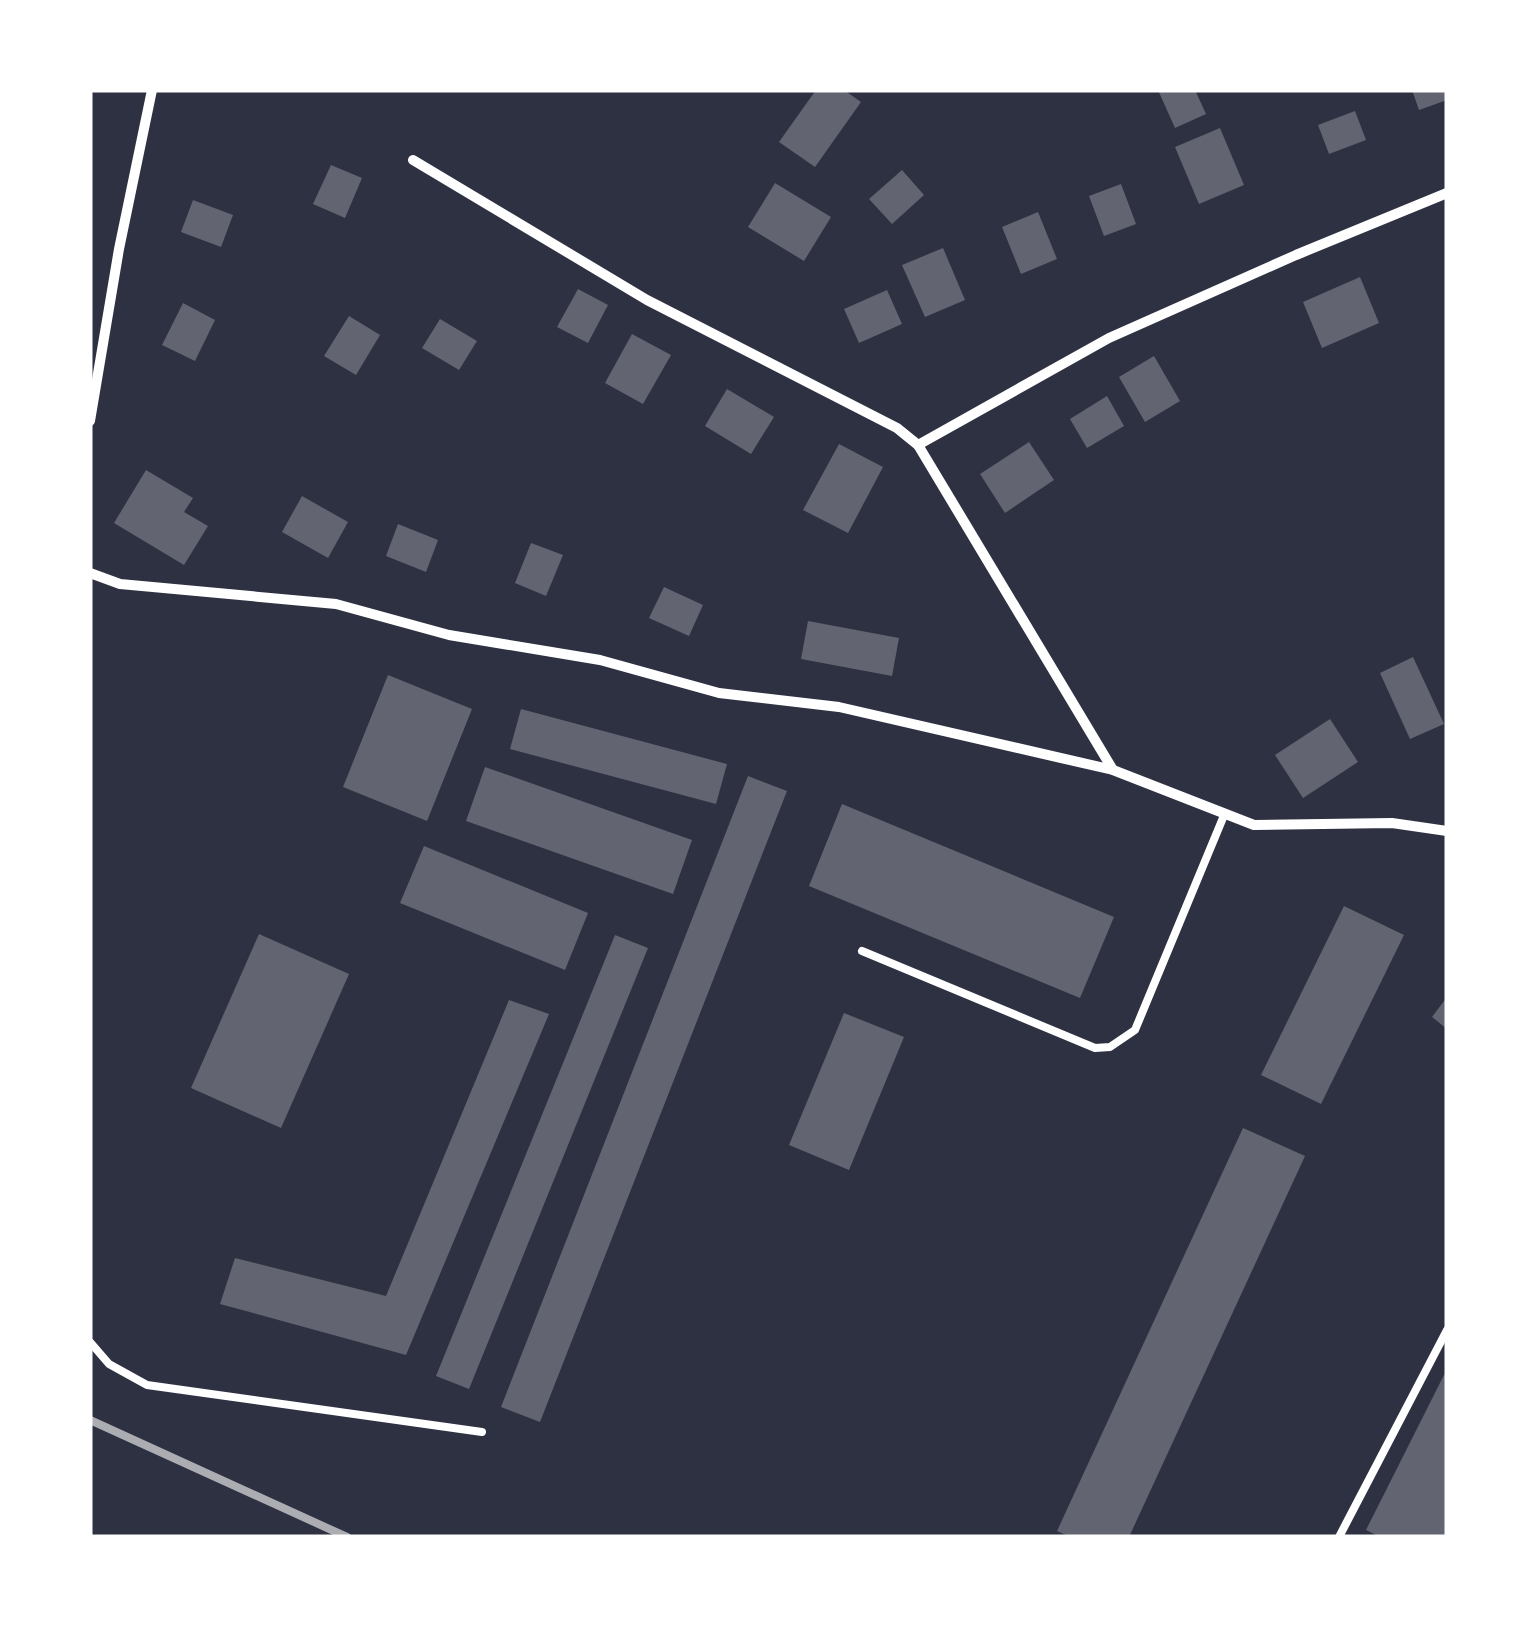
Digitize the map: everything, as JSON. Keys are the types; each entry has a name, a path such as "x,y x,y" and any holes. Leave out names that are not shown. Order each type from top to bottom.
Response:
{"street":[{"path":"90,421 119,249 152,90"},
{"path":"412,160 646,300 896,428 918,445 1113,770"},
{"path":"918,445 1109,338 1296,255 1447,194"},
{"path":"90,573 120,584 336,604 449,635 600,660 719,694 839,707 1113,770 1254,824 1392,823 1447,831"}],"lane":[{"path":"862,951 1095,1048 1110,1047 1136,1030 1225,813"},
{"path":"1338,1537 1447,1330"},
{"path":"90,1342 109,1364 147,1385 482,1432"}],"building":[{"path":"816,90 844,90 861,102 815,167 779,142"},
{"path":"1158,90 1195,90 1206,114 1175,128"},
{"path":"1412,90 1447,90 1447,100 1419,110"},
{"path":"1355,111 1366,140 1329,154 1318,125"},
{"path":"1220,128 1244,185 1199,204 1175,147"},
{"path":"331,165 362,178 345,218 313,204"},
{"path":"902,170 924,195 892,224 869,199"},
{"path":"775,183 831,217 804,261 748,227"},
{"path":"1121,184 1136,224 1104,236 1089,196"},
{"path":"193,200 233,215 221,247 181,232"},
{"path":"1038,212 1057,259 1021,274 1002,227"},
{"path":"943,248 965,300 925,317 902,265"},
{"path":"1360,277 1379,323 1322,348 1303,302"},
{"path":"578,289 608,305 588,343 557,327"},
{"path":"887,290 902,324 859,343 844,309"},
{"path":"183,303 215,320 195,361 162,345"},
{"path":"349,316 380,335 356,375 324,356"},
{"path":"440,319 477,341 459,370 422,348"},
{"path":"632,334 671,355 643,404 605,383"},
{"path":"1154,356 1180,401 1145,422 1119,377"},
{"path":"727,389 774,417 751,454 705,426"},
{"path":"1107,396 1124,426 1087,448 1070,419"},
{"path":"1029,442 1054,480 1005,513 980,474"},
{"path":"839,444 883,467 848,533 803,510"},
{"path":"146,470 193,498 184,512 208,526 184,565 114,523"},
{"path":"302,496 348,522 328,558 282,532"},
{"path":"398,524 438,540 426,572 386,556"},
{"path":"531,543 563,555 546,596 515,583"},
{"path":"664,587 703,605 689,636 649,618"},
{"path":"808,621 899,638 892,676 801,659"},
{"path":"1413,657 1444,724 1410,739 1380,673"},
{"path":"388,675 472,709 427,821 343,787"},
{"path":"521,709 727,764 716,804 510,749"},
{"path":"1330,719 1358,762 1303,798 1275,755"},
{"path":"485,767 692,840 673,894 466,821"},
{"path":"748,776 787,791 540,1422 501,1407"},
{"path":"842,804 1114,917 1080,998 809,886"},
{"path":"424,846 588,913 565,970 400,903"},
{"path":"1344,906 1404,935 1321,1104 1261,1075"},
{"path":"259,934 349,974 281,1128 191,1088"},
{"path":"615,935 648,948 469,1389 436,1376"},
{"path":"1447,997 1447,1029 1432,1017"},
{"path":"509,1000 549,1014 406,1355 220,1304 235,1258 386,1296"},
{"path":"844,1013 904,1037 849,1170 789,1145"},
{"path":"1243,1128 1305,1156 1129,1537 1070,1537 1057,1531"},
{"path":"1447,1369 1447,1537 1380,1537 1366,1530"}],"railway":[{"path":"90,1420 347,1537"}]}
